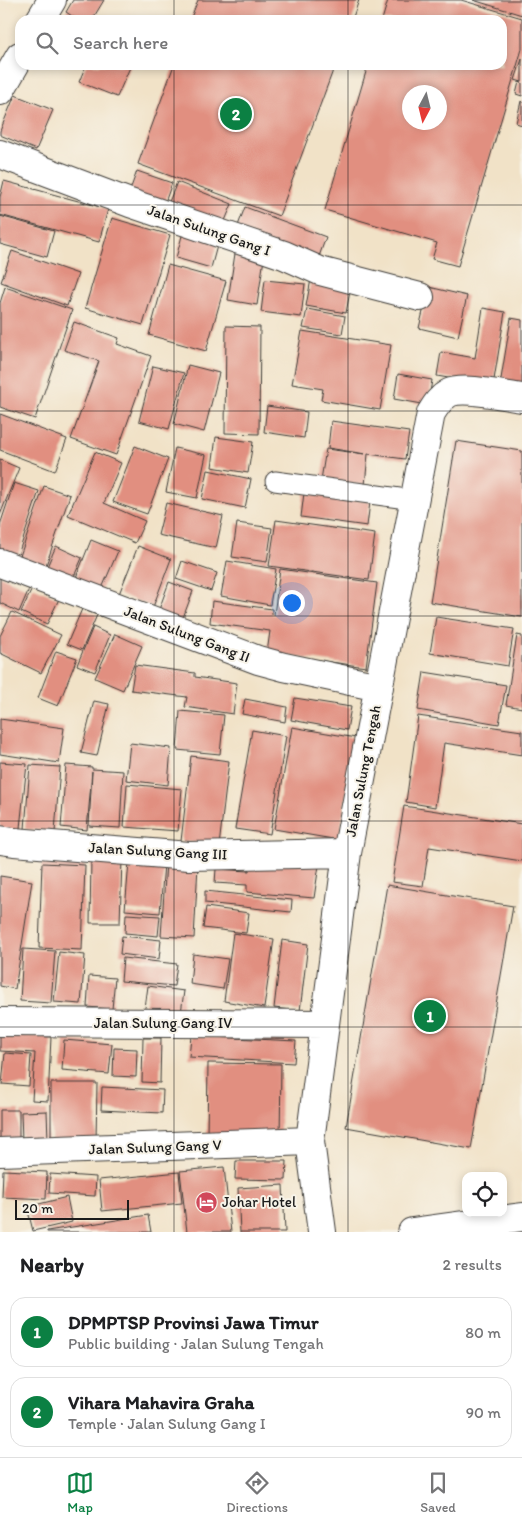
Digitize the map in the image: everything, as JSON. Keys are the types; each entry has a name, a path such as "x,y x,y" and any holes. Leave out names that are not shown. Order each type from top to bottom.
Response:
{"street":[{"path":"43,15 52,0"},
{"path":"0,91 15,65"},
{"name":"Jalan Sulung Gang I","path":"0,154 130,203 284,255 320,271 420,297"},
{"name":"Jalan Sulung Tengah","path":"322,1232 310,1141 347,853 431,413 439,400 450,393 461,391 522,398"},
{"name":"Jalan Sulung Gang II","path":"0,564 258,660 379,687"},
{"name":"Jalan Sulung Gang III","path":"0,840 189,856 347,853"},
{"name":"Jalan Sulung Gang IV","path":"0,1022 325,1024"},
{"name":"Jalan Sulung Gang V","path":"0,1152 310,1141"},
{"path":"412,1232 522,1217"}],"lane":[{"path":"275,482 414,500"}],"building":[{"path":"73,0 104,0 95,15 70,15 66,12"},
{"path":"198,0 359,0 354,15 192,15"},
{"path":"388,0 461,0 522,18 522,49 458,266 432,259 437,243 325,210 367,70 507,70 507,15 384,15"},
{"path":"473,0 522,0 522,15"},
{"path":"522,59 522,82 515,80"},
{"path":"84,70 129,70 117,97 79,82"},
{"path":"172,70 333,70 279,216 138,164"},
{"path":"519,82 522,83 522,96 516,94"},
{"path":"15,95 53,110 36,150 0,135"},
{"path":"522,102 522,125 516,123"},
{"path":"137,171 172,183 164,205 129,193"},
{"path":"4,181 108,209 99,242 0,215 0,197"},
{"path":"177,182 232,204 222,228 167,207"},
{"path":"245,207 326,237 317,262 236,231"},
{"path":"0,216 54,231 47,257 0,244"},
{"path":"112,218 170,235 143,325 85,308"},
{"path":"183,232 218,242 211,268 176,258"},
{"path":"236,247 265,252 257,305 228,300"},
{"path":"12,251 78,274 67,306 1,282"},
{"path":"168,265 226,281 206,351 149,335"},
{"path":"311,279 351,286 346,313 306,306"},
{"path":"265,280 305,284 301,317 261,312"},
{"path":"5,287 72,310 35,419 0,407 0,303"},
{"path":"429,287 467,296 458,337 419,328"},
{"path":"483,308 505,312 493,386 437,376 441,352 475,358"},
{"path":"307,309 345,316 342,334 303,328"},
{"path":"511,318 522,320 522,389 500,385"},
{"path":"74,322 119,338 117,344 151,356 116,455 71,439 99,361 64,350"},
{"path":"226,326 260,327 259,434 225,433"},
{"path":"302,331 391,345 380,410 321,400 323,389 292,384"},
{"path":"188,365 219,373 204,432 174,424"},
{"path":"153,366 184,373 169,429 139,421"},
{"path":"398,374 432,380 428,405 394,399"},
{"path":"267,406 307,412 304,438 264,432"},
{"path":"0,414 67,439 55,471 0,450"},
{"path":"331,421 409,432 405,459 368,454 365,485 321,480 326,449 365,454 328,448"},
{"path":"216,437 253,442 248,473 212,467"},
{"path":"456,441 522,451 522,617 430,602"},
{"path":"135,446 168,459 147,514 113,502"},
{"path":"175,448 206,455 197,498 166,492"},
{"path":"95,452 121,463 104,503 145,521 135,543 68,515"},
{"path":"0,460 19,468 0,515"},
{"path":"208,470 251,479 245,508 202,499"},
{"path":"14,483 39,491 15,564 0,559 0,525"},
{"path":"44,486 70,495 44,571 18,562"},
{"path":"304,493 370,502 367,526 301,517"},
{"path":"166,503 223,516 216,548 158,535"},
{"path":"276,520 375,534 369,580 269,566"},
{"path":"237,523 272,528 267,562 232,557"},
{"path":"91,540 118,551 97,600 71,590"},
{"path":"56,546 82,558 72,581 46,569"},
{"path":"138,546 171,559 153,607 119,594"},
{"path":"182,561 217,573 211,591 176,579"},
{"path":"227,561 276,569 270,605 221,596"},
{"path":"280,569 377,583 366,667 267,653 270,631 210,623 212,601 272,609 272,614 274,615"},
{"path":"0,576 29,589 19,612 0,603"},
{"path":"169,582 193,591 181,623 157,615"},
{"path":"33,587 59,599 47,624 21,612"},
{"path":"82,609 97,615 82,650 67,644"},
{"path":"12,612 61,635 41,673 0,653 0,636"},
{"path":"436,617 514,629 508,666 430,653"},
{"path":"93,627 110,635 95,672 77,665"},
{"path":"115,634 142,646 123,690 95,678"},
{"path":"517,635 522,636 522,708 506,705"},
{"path":"56,651 77,658 58,706 38,698"},
{"path":"135,665 195,673 195,677 237,683 233,714 185,707 187,697 131,690"},
{"path":"424,672 506,685 499,724 418,710"},
{"path":"295,698 351,707 347,730 291,720"},
{"path":"245,699 287,707 285,722 242,714"},
{"path":"94,701 109,704 97,756 81,753"},
{"path":"180,711 224,715 220,754 177,750"},
{"path":"418,716 522,731 522,755 444,743 435,807 406,802"},
{"path":"0,719 64,728 59,763 0,754"},
{"path":"292,727 356,738 339,840 274,829"},
{"path":"252,730 286,736 270,834 235,829"},
{"path":"130,743 171,748 168,785 126,780"},
{"path":"191,756 229,761 219,846 181,841"},
{"path":"0,762 27,764 19,837 0,835"},
{"path":"30,765 60,767 55,832 25,829"},
{"path":"66,765 123,771 120,828 89,826 92,771 87,830 61,827"},
{"path":"127,784 182,789 178,831 124,827"},
{"path":"404,806 522,824 522,861 429,847 423,886 392,882"},
{"path":"91,858 122,859 120,923 90,923"},
{"path":"250,861 319,865 314,898 247,892 247,885 215,883 216,869 249,871"},
{"path":"129,862 164,864 160,913 125,910"},
{"path":"42,863 85,865 82,950 39,948"},
{"path":"166,863 198,865 194,938 161,936"},
{"path":"0,876 32,881 15,989 0,986"},
{"path":"387,885 513,906 471,1149 346,1127"},
{"path":"205,891 292,900 291,912 205,903"},
{"path":"206,907 249,913 246,933 203,928"},
{"path":"126,914 160,916 158,936 125,933"},
{"path":"233,933 274,939 264,1008 224,1001"},
{"path":"122,936 161,940 159,959 120,954"},
{"path":"282,940 308,944 300,1011 274,1008"},
{"path":"23,949 55,951 51,1003 20,1001"},
{"path":"59,952 85,955 81,1004 54,1002"},
{"path":"193,954 228,959 223,989 190,984"},
{"path":"123,958 177,964 174,986 121,981"},
{"path":"89,976 115,978 112,1009 87,1007"},
{"path":"148,986 184,991 181,1013 145,1008"},
{"path":"0,1034 51,1037 48,1101 32,1100 35,1053 0,1051"},
{"path":"191,1036 296,1041 294,1063 189,1057"},
{"path":"143,1038 161,1038 160,1083 142,1082"},
{"path":"64,1040 112,1044 109,1074 62,1070"},
{"path":"114,1048 137,1049 136,1077 113,1076"},
{"path":"5,1053 31,1055 29,1086 2,1084"},
{"path":"208,1063 281,1064 280,1139 207,1138"},
{"path":"51,1083 97,1083 96,1141 51,1141"},
{"path":"102,1087 163,1090 162,1113 101,1110"},
{"path":"0,1110 19,1110 19,1139 0,1139"},
{"path":"47,1111 48,1140 22,1141 21,1112"},
{"path":"236,1161 287,1161 286,1180 235,1179"},
{"name":"Johar Hotel","path":"224,1167 231,1232 187,1232 180,1171"},
{"path":"3,1170 47,1172 46,1199 2,1197"},
{"path":"179,1172 182,1203 102,1211 99,1180"},
{"path":"50,1174 96,1177 95,1196 49,1193"},
{"path":"283,1185 285,1232 240,1232 238,1188"},
{"path":"67,1197 72,1222 33,1231 27,1207"},
{"path":"148,1215 151,1232 47,1232 47,1231"}],"place":[{"name":"Vihara Mahavira Graha","path":"236,114"},
{"name":"DPMPTSP Provinsi Jawa Timur","path":"430,1016"},
{"name":"Johar Hotel","path":"206,1202"}]}
